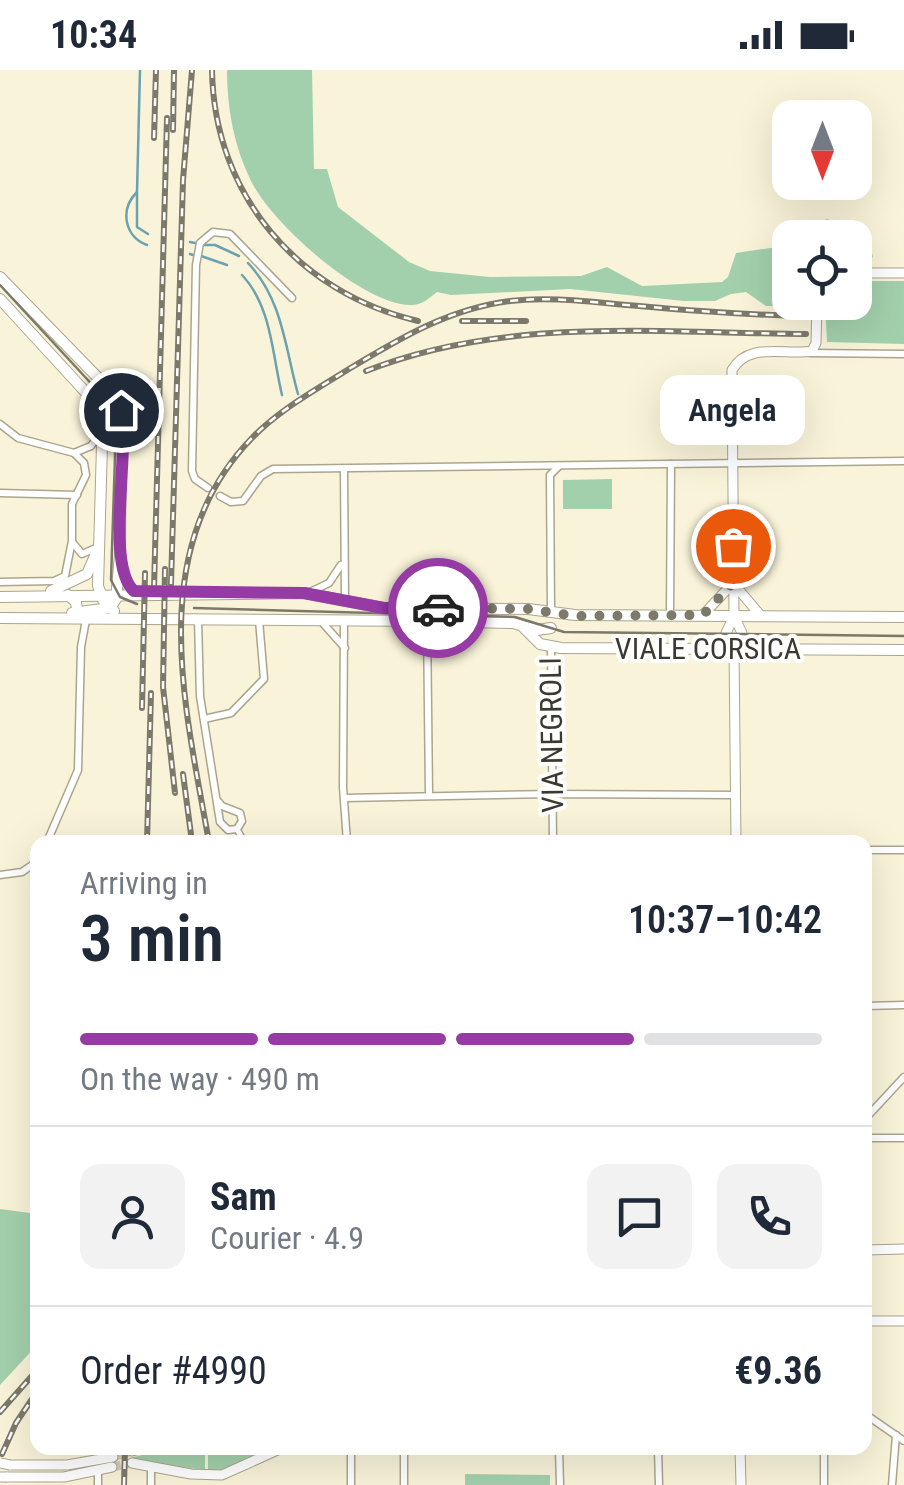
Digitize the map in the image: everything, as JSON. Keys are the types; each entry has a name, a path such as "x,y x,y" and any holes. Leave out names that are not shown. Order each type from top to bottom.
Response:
{"main road":[{"path":"0,277 105,385 119,405 123,422 117,593 110,608 80,617"},
{"path":"0,299 103,411 100,594 110,608 135,620"},
{"path":"20,596 53,591 82,578 91,568 99,547"},
{"path":"120,555 125,580 137,593"},
{"path":"0,596 304,593"},
{"name":"VIALE CORSICA","path":"304,593 372,606 575,616 904,617"},
{"path":"67,595 76,602 80,617"},
{"path":"344,620 345,600"},
{"name":"VIA NEGROLI","path":"551,612 551,646"},
{"path":"0,618 428,621 551,628"},
{"path":"519,625 538,642 551,646"},
{"name":"VIALE CORSICA","path":"551,646 904,650"}],"street":[{"path":"205,486 194,479 192,472 196,265 200,243 216,231 230,234 292,298"},
{"path":"872,273 904,274"},
{"path":"808,353 815,348 816,320"},
{"path":"794,352 809,348 816,336"},
{"path":"736,835 734,649 742,633 734,616 733,583 734,365 748,353 904,354"},
{"path":"0,424 18,438 74,453 86,468 72,504 72,541 62,578 0,582"},
{"path":"74,453 91,446 104,428"},
{"path":"220,496 231,502 243,502 261,476 273,469 904,461"},
{"path":"670,464 670,615"},
{"path":"550,475 564,465"},
{"path":"538,466 550,475 551,612"},
{"path":"344,470 345,600"},
{"path":"0,493 80,490 94,481 101,493"},
{"path":"72,541 82,554 99,547"},
{"path":"304,593 329,583 343,559"},
{"name":"VIALE CORSICA","path":"703,615 733,583 761,616"},
{"path":"734,616 726,631 727,641 734,649"},
{"path":"49,835 79,765 80,617"},
{"path":"198,620 198,668 221,825 228,830 236,829 242,821 240,812 218,802"},
{"path":"204,719 231,714 264,679 259,620"},
{"path":"320,620 345,649"},
{"path":"344,620 346,835"},
{"path":"428,621 428,795"},
{"name":"VIA NEGROLI","path":"551,646 553,835"},
{"path":"344,798 735,795"},
{"path":"236,829 240,835"},
{"path":"872,850 904,850"},
{"path":"0,875 22,872 30,866"},
{"path":"872,1006 904,1005"},
{"path":"872,1111 904,1077"},
{"path":"872,1138 904,1138"},
{"path":"872,1250 904,1249"},
{"path":"872,1322 904,1321"},
{"path":"872,1419 904,1441"},
{"path":"892,1485 896,1436"},
{"path":"132,1463 216,1480 267,1455"},
{"path":"350,1455 352,1485"},
{"path":"404,1455 404,1485"},
{"path":"559,1455 560,1485"},
{"path":"658,1455 658,1485"},
{"path":"740,1455 741,1485"},
{"path":"824,1455 824,1485"},
{"path":"3,1477 48,1478 98,1472 112,1462 67,1466 5,1464"},
{"path":"151,1466 152,1485"},
{"path":"98,1472 98,1485"},
{"path":"226,1485 230,1473"}],"green space":[{"path":"227,70 312,70 314,169 327,169 338,207 409,262 430,271 490,277 581,276 607,267 642,286 722,282 728,277 736,253 772,248 772,306 746,292 715,301 684,301 570,289 451,295 437,292 414,305 390,301 344,277 278,218 245,168 230,113"},
{"path":"872,281 904,281 904,344 827,342 826,320 872,320"},
{"path":"612,479 612,509 563,509 563,480"},
{"path":"0,1209 30,1213 30,1353 0,1385"},
{"path":"205,1455 205,1470 132,1461 133,1457"},
{"path":"208,1455 260,1455 221,1471 208,1470"},
{"path":"465,1474 550,1475 550,1485 465,1485"}],"waterway":[{"path":"140,70 137,192 126,215 129,229 147,245"},
{"path":"137,192 137,227 148,234"},
{"path":"190,242 195,243"},
{"path":"203,245 215,245 239,256"},
{"path":"201,256 227,265"},
{"path":"248,263 276,309 298,394"},
{"path":"242,275 260,301 282,395"}],"tunnel":[{"path":"113,1457 119,1455"},
{"path":"112,1467 132,1463"}],"tram line":[{"path":"0,285 111,405 116,426 111,580 120,597 137,604"},
{"path":"194,608 515,617 564,632 904,636"}],"railway":[{"path":"154,138 156,70"},
{"path":"173,130 174,70"},
{"path":"171,584 183,180 192,70"},
{"path":"212,70 217,116 228,158 246,197 271,232 335,288 418,321"},
{"path":"154,588 167,118"},
{"path":"208,835 184,684 181,631 185,579 196,529 218,482 262,428 308,395 403,338 487,305 559,300 772,314"},
{"path":"462,321 526,321"},
{"path":"366,371 419,354 528,335 639,331 806,334"},
{"path":"165,569 163,687 175,793"},
{"path":"142,708 145,573"},
{"path":"147,835 151,693"},
{"path":"183,774 191,835"},
{"path":"0,1412 30,1378"},
{"path":"2,1454 30,1402"},
{"path":"124,1485 125,1455"}],"way so far":[{"path":"438,608 528,609 575,616 703,615 733,583 733,546"}],"place":[{"name":"Angela","path":"733,546"}],"route":[{"path":"121,410 120,555 125,580 137,593 304,593 384,608 438,608"}]}
